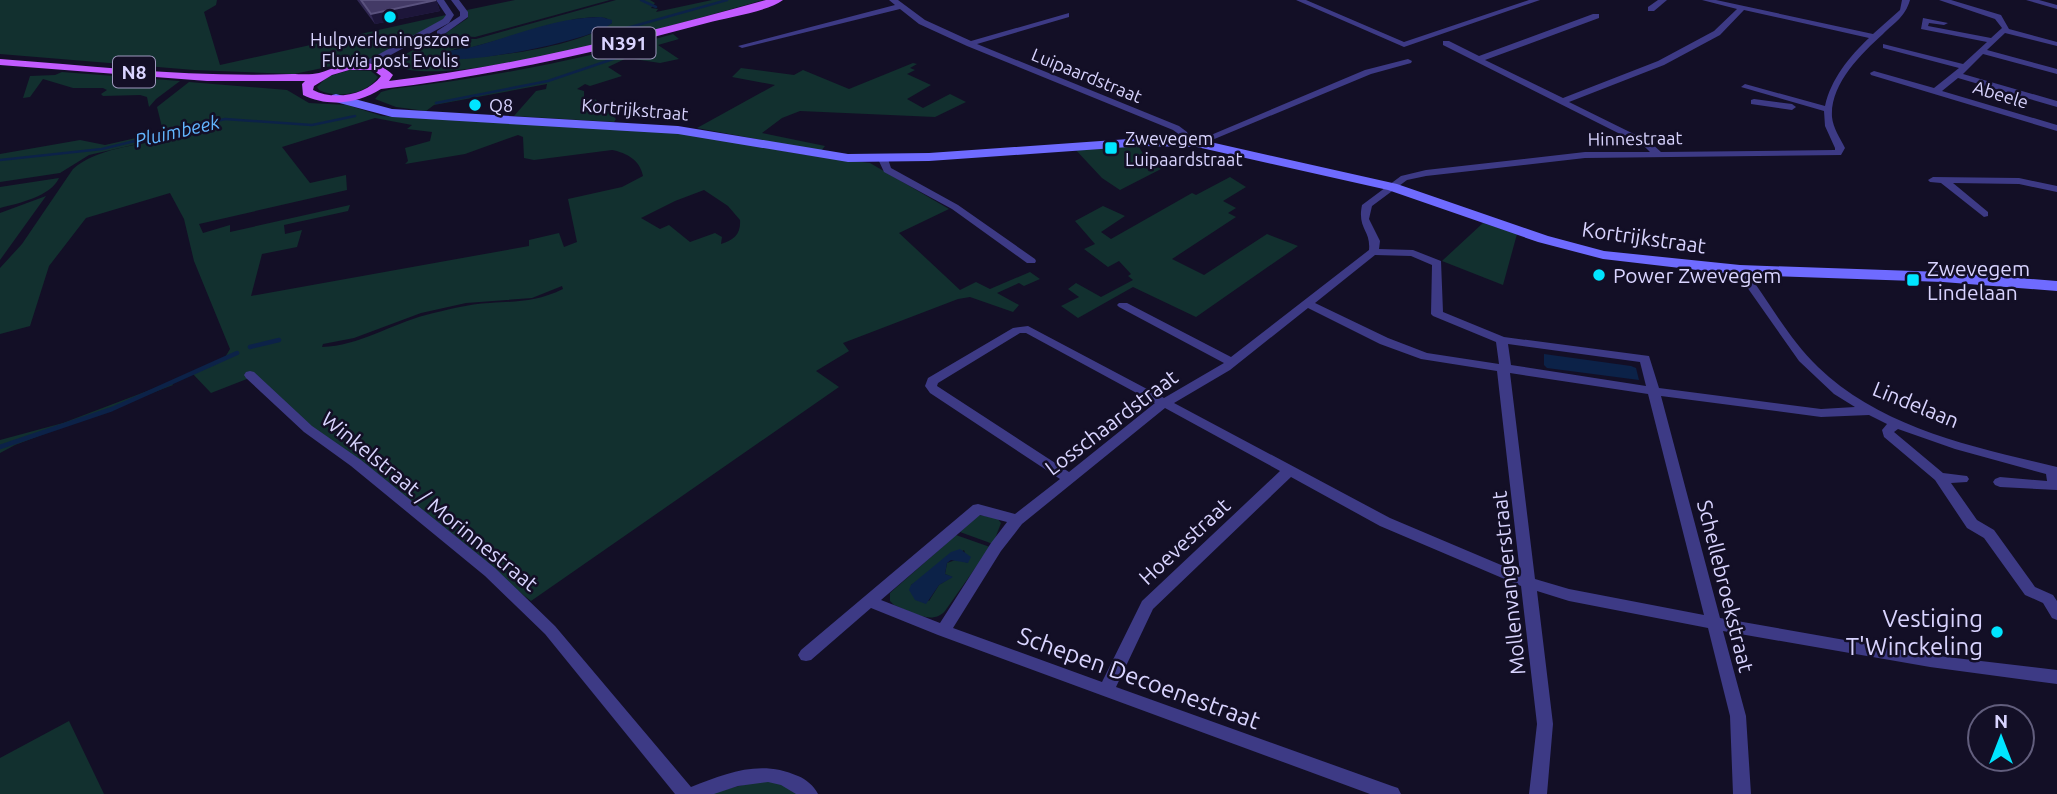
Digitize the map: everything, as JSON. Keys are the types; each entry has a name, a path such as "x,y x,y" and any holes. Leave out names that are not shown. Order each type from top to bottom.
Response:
{"main road":[{"name":"N391","path":"373,89 448,79 603,48 778,0"},
{"name":"N8","path":"0,62 207,77 306,88 319,76"},
{"name":"N8","path":"207,77 319,76 359,66 382,70"},
{"name":"N391","path":"382,70 414,75 478,72"},
{"path":"337,98 373,89 386,79 382,70"},
{"name":"N8","path":"306,88 307,92 317,97 337,98"},
{"path":"373,89 367,102 383,111"},
{"name":"Kortrijkstraat","path":"337,98 383,111 678,130 795,151 890,163 1143,142 1192,142 1392,187 1579,251 1740,270 1967,279 2057,286"}],"street":[{"path":"359,66 374,61 448,19 448,11 440,0"},
{"path":"382,70 459,22 464,12 455,0"},
{"name":"Luipaardstraat","path":"892,0 922,22 1176,128 1192,142"},
{"path":"1300,0 1394,43 1404,45 1536,0"},
{"path":"1320,0 1415,41"},
{"path":"1651,9 1663,0"},
{"path":"1706,0 1875,37"},
{"path":"1828,111 1853,58 1903,11 1906,0"},
{"path":"1943,0 1998,17 2005,23 2004,30 2057,44"},
{"path":"2030,0 2057,7"},
{"path":"742,46 901,6"},
{"path":"1563,101 1661,63 1717,33 1741,9"},
{"name":"Luipaardstraat","path":"970,44 1066,15"},
{"path":"1479,59 1595,16"},
{"path":"1944,23 1926,20 1924,27 1992,41"},
{"name":"Abeele","path":"1936,91 2004,30"},
{"path":"1446,43 1647,144 1657,153"},
{"name":"Abeele","path":"1886,46 1965,67"},
{"name":"Abeele","path":"1981,51 2057,72"},
{"name":"Kortrijkstraat","path":"1192,142 1368,72 1408,61"},
{"name":"Abeele","path":"1874,73 2057,128"},
{"name":"Abeele","path":"1956,75 2057,104"},
{"path":"1745,87 1828,111"},
{"path":"1754,102 1828,111"},
{"name":"Hinnestraat","path":"1392,187 1404,178 1456,168 1585,155 1830,155 1838,153 1840,148 1829,122 1828,111"},
{"name":"Kortrijkstraat","path":"890,163 1031,261"},
{"path":"1984,214 1938,180 2019,181 2057,189"},
{"path":"1392,187 1367,205 1364,212 1364,219 1375,241 1372,253 1413,253 1437,263 1437,314 1502,340"},
{"name":"Losschaardstraat","path":"943,631 996,547 1017,520 1165,403 1232,362 1372,253"},
{"name":"Lindelaan","path":"1740,270 1812,368 1844,395 1897,423 2055,478"},
{"path":"1308,304 1384,341 1425,356 1821,413 1870,411"},
{"path":"1124,305 1232,362"},
{"path":"1069,478 934,390 932,381 1017,330 1028,329 1385,522 1528,582 1569,595 1713,623 1930,661 2057,677"},
{"name":"Mollenvangerstraat","path":"1502,340 1545,724 1538,794"},
{"name":"Schellebroekstraat","path":"1502,340 1645,359 1738,716 1742,794"},
{"name":"Winkelstraat / Morinnestraat","path":"250,375 308,429 356,464 490,572 550,630 686,794"},
{"path":"1897,423 1888,430 1888,434 1940,477 1972,524 1989,534 2030,591 2048,599 2057,614"},
{"name":"Hoevestraat","path":"1106,690 1147,605 1289,471"},
{"path":"1940,477 1962,479"},
{"name":"Lindelaan","path":"2000,482 2055,478"},
{"path":"806,655 872,602 978,509 1017,520"},
{"name":"Schepen Decoenestraat","path":"872,602 943,631 1392,794"},
{"path":"694,794 755,774 777,774 809,794"}],"green space":[{"path":"0,0 217,0 216,5 204,12 220,65 446,15 446,18 368,61 294,74 194,70 0,54"},
{"path":"515,0 610,0 475,37 443,35 468,18 467,10"},
{"path":"616,0 650,0 655,3 651,8 658,9 656,12 712,0 763,0 570,51 512,62 458,70 416,71 390,63 434,38 476,39","holes":["606,18 612,23 575,40 552,46 480,57 438,59 455,49 469,48 575,19"]},
{"path":"673,34 679,39 658,45 679,59 660,63 627,58 608,67 622,76 590,86 585,84 577,89 584,91 584,98 595,99 616,119 614,122 514,116 536,91 546,89 547,84 434,105 426,111 396,107 375,99 381,92 392,89 534,67"},
{"path":"913,63 917,64 910,68 915,70 907,74 931,85 907,99 923,108 950,94 966,102 935,117 800,111 782,118 762,133 825,146 821,151 697,128 775,85 732,77 741,68 794,75 803,70 849,89"},
{"path":"350,70 371,71 378,77 367,87 351,93 326,93 317,87 327,77"},
{"path":"62,72 180,81 149,107 147,97 140,95 103,96 101,94 107,90 103,88 73,88 43,79 30,97 23,98 30,76 55,75"},
{"path":"189,82 287,90 309,103 347,105 382,116 682,132 800,154 870,163 949,209 899,233 960,290 976,282 990,289 1030,272 1040,279 1024,286 1019,283 997,293 1019,305 1013,312 970,297 958,299 843,343 849,351 816,371 839,387 531,601 321,436 252,377 211,393 192,373 224,359 230,349 194,261 184,219 170,193 86,218 49,266 30,326 0,334 0,268 22,244 73,169 105,152 165,139 157,107","holes":["375,118 412,125 407,129 432,132 430,141 405,148 408,161 405,164 465,154 518,135 523,137 524,158 534,160 612,150 632,158 643,176 622,187 568,199 577,242 564,247 559,233 529,240 529,246 251,296 262,254 297,247 302,230 285,234 284,225 348,211 350,205 230,232 230,225 203,233 199,224 347,190 346,175 310,183 282,147","704,190 728,206 740,220 738,233 730,241 721,244 722,237 715,233 690,242 669,225 660,229 641,218","562,286 563,289 536,299 449,309 413,319 349,343 322,347 323,344 354,338 421,313 466,303 532,298"]},
{"path":"136,138 137,144 89,155 60,173 0,182 0,154 80,140 105,145"},
{"path":"1138,145 1147,161 1161,169 1120,190 1102,178 1074,148"},
{"path":"1230,177 1246,187 1223,201 1236,208 1228,213 1236,217 1172,259 1204,275 1267,234 1298,246 1196,317 1133,287 1078,318 1061,306 1079,297 1068,289 1076,283 1101,297 1133,280 1119,261 1108,267 1084,249 1095,244 1075,221 1103,206 1125,216 1101,232 1111,239 1192,193 1196,195"},
{"path":"59,178 55,185 41,195 0,208 0,187"},
{"path":"46,196 0,260 0,213"},
{"path":"1483,223 1517,234 1503,285 1442,261"},
{"path":"171,382 173,385 0,453 0,440 63,423"},
{"path":"979,515 997,518 1001,523 993,544 960,532"},
{"path":"956,535 990,547 940,615 921,616 894,605 890,601 890,593","holes":["964,550 968,563 958,559 947,563 945,574 952,577 939,585 929,601 911,585"]},
{"path":"69,721 104,794 0,794 0,758"},
{"path":"758,781 783,783 800,794 708,794"}],"water":[{"path":"601,17 612,20 612,23 600,30 555,44 499,55 451,60 437,58 449,51 568,20"},
{"path":"1544,354 1631,366 1636,368 1639,380 1547,368 1544,365"},
{"path":"960,549 971,557 968,563 951,560 947,563 945,574 953,577 939,585 926,604 915,600 909,590 911,585 951,552"}],"building":[{"path":"361,0 436,0 371,14"}],"waterway":[{"path":"641,0 656,7"},
{"name":"Pluimbeek","path":"606,41 602,35 727,0"},
{"name":"Pluimbeek","path":"436,103 548,81 622,56 616,51"},
{"name":"Pluimbeek","path":"0,160 102,149 225,119 312,125 355,116"},
{"path":"250,347 279,340"},
{"path":"0,447 112,409 237,353"}],"place":[{"name":"Hulpverleningszone Fluvia post Evolis","path":"390,17"},
{"name":"Q8","path":"475,105"},
{"name":"Zwevegem Luipaardstraat","path":"1111,148"},
{"name":"Power Zwevegem","path":"1599,275"},
{"name":"Zwevegem Lindelaan","path":"1913,280"},
{"name":"Vestiging T'Winckeling","path":"1997,632"}]}
